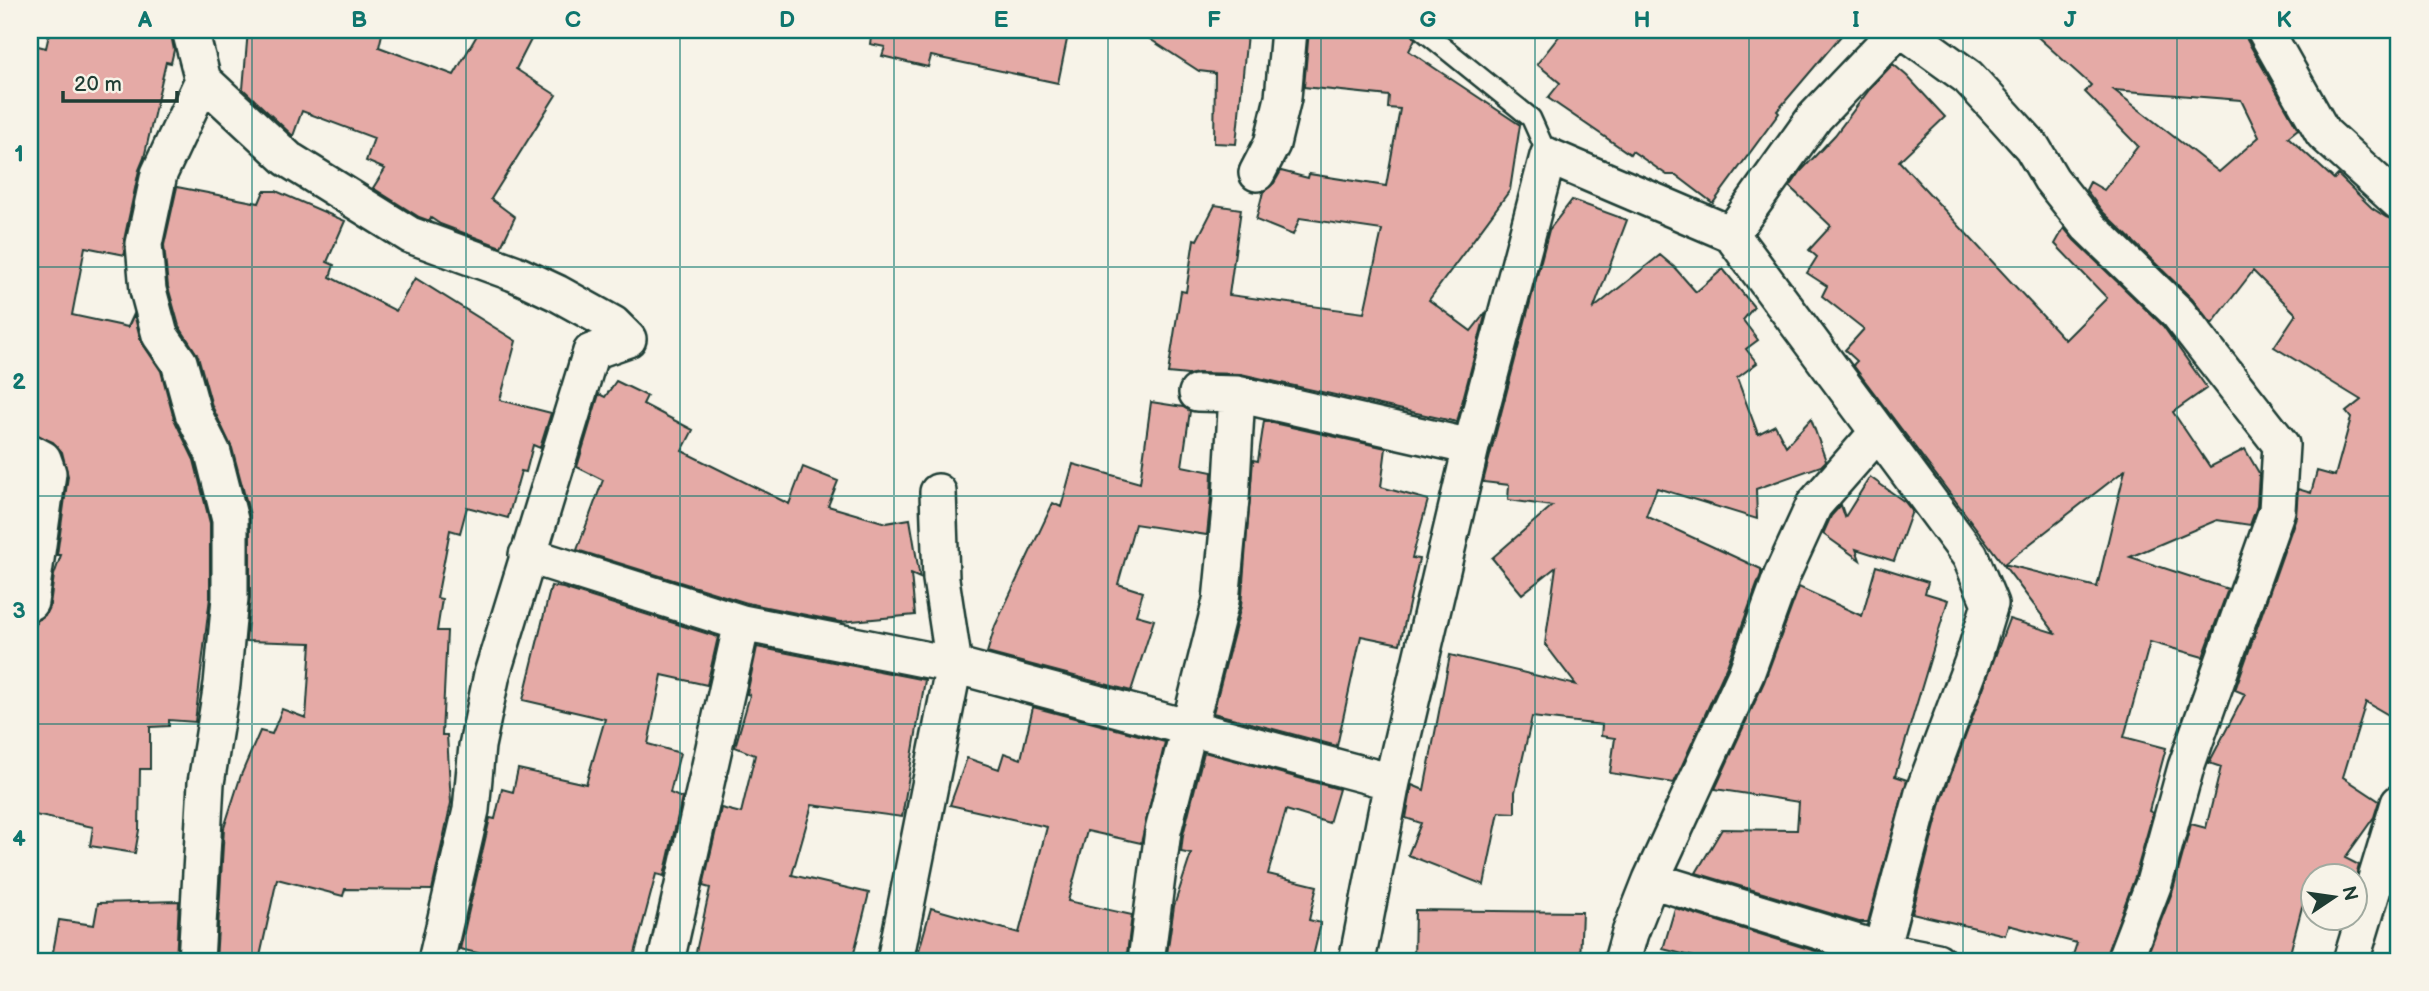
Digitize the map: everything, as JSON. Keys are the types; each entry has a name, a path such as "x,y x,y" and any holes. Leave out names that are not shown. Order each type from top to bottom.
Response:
{"street":[{"path":"190,30 203,80 288,159 410,235 514,273 557,293 613,324 628,339 591,352 527,555 492,674 477,746 471,810 436,961"},
{"path":"1258,173 1272,144 1283,98 1289,30"},
{"path":"1731,234 1815,117 1900,30 1968,77 2005,117 2032,147 2051,179 2088,226 2178,313 2281,445 2277,510 2186,767 2154,884 2124,961"},
{"path":"2266,30 2323,133 2399,202"},
{"path":"196,961 206,783 222,684 230,598 230,520 214,453 193,413 179,362 160,335 148,290 145,244 159,174 203,80"},
{"path":"1357,961 1392,782 1471,447 1548,156 1731,234 1970,555 1990,604 1972,663 1923,793 1879,956"},
{"path":"1196,393 1237,394 1471,447"},
{"path":"1146,961 1163,831 1221,601 1231,499 1237,394"},
{"path":"1622,961 1650,880 1746,674 1782,575 1814,505 1878,432"},
{"path":"30,452 43,459 48,473 30,602"},
{"path":"895,961 954,665 942,579 937,492"},
{"path":"527,555 742,623 954,665 1392,782"},
{"path":"666,961 742,623"},
{"path":"2351,961 2399,803"},
{"path":"1650,880 1879,956 1937,961"}],"lane":[{"path":"1422,30 1531,118 1548,156"}],"building":[{"path":"50,30 170,30 174,50 171,63 166,62 139,170 124,240 125,255 85,247 72,315 128,327 134,314 141,341 161,371 174,419 194,460 210,523 210,597 195,722 169,720 169,726 150,727 150,769 140,769 139,830 135,853 90,846 93,827 30,814 30,641 37,621 45,615 50,605 54,575 61,555 57,555 68,476 62,452 53,442 30,432 30,44 46,48"},
{"path":"248,30 270,35 271,30 383,30 379,47 454,75 480,30 536,30 516,69 556,95 491,199 515,217 501,247 431,218 430,221 419,217 373,188 385,169 366,161 374,138 302,111 293,136 243,89"},
{"path":"872,30 1069,30 1058,83 931,56 928,67 882,56 885,47 870,44"},
{"path":"1136,30 1210,30 1247,34 1236,144 1214,143 1215,73 1199,71"},
{"path":"1309,30 1411,30 1415,39 1409,51 1520,125 1510,190 1429,300 1471,331 1486,312 1457,422 1241,374 1168,373 1181,291 1186,292 1194,239 1197,240 1215,205 1241,209 1229,295 1364,313 1382,230 1300,218 1293,235 1256,220 1263,192 1274,183 1281,171 1308,178 1309,174 1386,186 1400,109 1388,108 1389,96 1304,87"},
{"path":"1564,30 1846,30 1777,111 1779,113 1713,203 1676,175 1667,175 1632,151 1630,154 1548,98 1560,83 1537,64"},
{"path":"2030,30 2245,30 2247,40 2298,129 2288,137 2334,179 2338,175 2372,208 2399,222 2399,721 2366,702 2343,777 2379,801 2374,817 2345,858 2353,862 2300,862 2300,915 2288,961 2145,961 2173,890 2191,824 2206,828 2221,767 2209,763 2245,694 2235,690 2296,517 2298,489 2311,493 2317,471 2335,476 2351,418 2346,412 2361,400 2274,347 2296,314 2253,271 2212,324 2192,299 2103,212 2086,190 2090,182 2104,190 2138,146 2085,92 2091,85","holes":["2114,90 2241,100 2259,137 2219,172"]},
{"path":"1893,64 1945,117 1899,161 2065,340 2107,298 2055,244 2064,228 2163,326 2207,388 2173,412 2210,467 2245,449 2259,473 2257,506 2250,525 2217,520 2130,557 2228,589 2203,657 2150,642 2124,737 2166,748 2149,811 2153,813 2135,877 2104,961 2071,961 2077,943 2008,925 2005,935 1912,913 1942,799 2009,619 2055,633 1853,365 1857,361 1845,350 1864,329 1822,296 1827,286 1807,273 1817,257 1809,250 1831,226 1790,187 1801,171 1835,135 1872,86","holes":["2125,470 2097,587 2004,564"]},
{"path":"177,187 259,203 264,191 276,191 345,221 327,262 334,265 330,277 396,311 415,278 516,341 500,400 551,413 540,448 533,445 526,472 521,471 508,518 467,507 460,533 450,530 437,598 442,599 437,631 447,631 442,735 447,735 451,803 432,890 345,889 343,896 277,879 259,961 216,961 224,828 241,775 260,731 272,734 282,709 306,718 311,643 246,641 250,598 250,515 232,448 212,406 198,356 179,326 168,287 164,245"},
{"path":"1572,200 1627,220 1594,308 1660,255 1696,292 1723,269 1754,307 1743,320 1758,340 1746,349 1757,363 1737,378 1758,434 1775,425 1786,446 1811,419 1826,461 1821,466 1756,489 1757,519 1657,488 1646,516 1761,569 1727,666 1674,783 1610,773 1615,738 1601,736 1602,725 1532,717 1515,792 1515,813 1499,812 1484,885 1408,855 1421,823 1406,818 1412,785 1424,790 1450,655 1576,685 1545,644 1556,567 1522,594 1492,558 1552,506 1508,500 1509,485 1483,482 1549,230"},
{"path":"616,381 647,396 643,404 693,430 682,451 789,504 803,467 838,481 828,506 886,523 910,519 920,578 911,574 915,615 841,622 747,603 577,550 603,480 577,467 599,394 605,397"},
{"path":"1151,402 1183,407 1190,411 1182,466 1212,472 1211,497 1207,535 1135,524 1118,584 1143,592 1136,615 1154,620 1131,691 987,653 995,626 1053,503 1061,507 1073,464 1140,483"},
{"path":"1264,421 1386,448 1381,487 1428,500 1412,558 1419,559 1400,644 1361,636 1337,746 1213,713 1241,606 1253,460 1258,461"},
{"path":"1870,477 1905,502 1912,511 1894,561 1856,549 1860,560 1823,534 1831,516 1841,505 1845,517"},
{"path":"1876,566 1928,582 1925,593 1948,600 1895,776 1907,780 1868,922 1859,922 1696,873 1722,829 1797,830 1799,802 1715,789 1764,682 1799,587 1862,616"},
{"path":"551,586 718,637 707,685 662,675 648,744 680,753 670,793 682,798 664,876 656,874 633,961 512,961 460,949 490,818 495,819 502,789 513,792 518,769 586,784 605,719 523,700"},
{"path":"757,647 925,680 902,817 812,805 792,875 869,893 852,961 694,961 710,888 703,886 721,808 741,813 755,755 735,747 750,695 747,694"},
{"path":"1033,707 1165,742 1141,843 1087,831 1068,901 1132,915 1126,961 916,961 931,908 1019,933 1047,827 950,805 967,758 999,769 1004,753 1021,759"},
{"path":"1204,752 1339,789 1329,823 1286,810 1268,874 1317,886 1309,920 1321,923 1312,961 1166,961 1174,906 1191,854 1181,852 1183,835"},
{"path":"179,901 176,961 76,961 52,957 59,920 94,925 98,903"},
{"path":"1675,908 1848,961 1710,961 1663,949"},
{"path":"1415,910 1582,912 1580,961 1414,961"}]}
